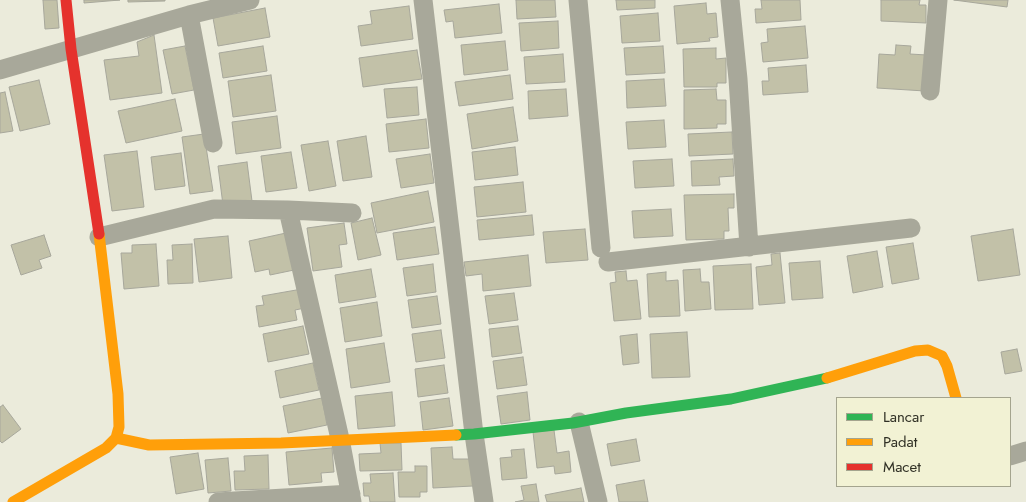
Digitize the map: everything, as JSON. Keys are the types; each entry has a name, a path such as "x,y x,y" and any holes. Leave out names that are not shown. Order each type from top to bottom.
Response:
{"street":[{"path":"13,502 106,448 116,438 120,427 118,394 99,237 71,49 66,0"},
{"path":"0,70 190,15 250,0"},
{"path":"423,0 474,434 484,502"},
{"path":"578,0 604,255 750,246 910,228"},
{"path":"730,0 738,79 750,246"},
{"path":"930,91 938,0"},
{"path":"190,15 213,143"},
{"path":"99,237 214,209 352,213"},
{"path":"218,502 351,498 340,439 288,210"},
{"path":"116,438 149,446 280,443 474,434 580,422 626,413 731,399 827,378 915,351 928,350 942,356 947,366 956,397"},
{"path":"580,422 598,502"},
{"path":"1011,456 1026,451"}],"building":[{"path":"43,0 57,0 59,28 45,29"},
{"path":"84,0 120,0 84,3"},
{"path":"128,0 165,0 165,1 128,2"},
{"path":"516,0 555,0 556,17 517,19"},
{"path":"616,0 655,0 655,8 617,10"},
{"path":"761,0 800,0 801,20 756,23 755,9 762,9"},
{"path":"881,0 920,0 919,5 926,5 926,23 881,21"},
{"path":"954,0 1008,0 1007,7"},
{"path":"706,3 707,14 716,13 718,37 709,38 710,41 677,44 674,6"},
{"path":"499,4 502,33 455,38 453,21 446,22 444,10"},
{"path":"409,6 413,39 361,46 358,26 372,24 370,11"},
{"path":"265,8 270,37 218,46 213,18"},
{"path":"658,13 660,41 622,43 620,16"},
{"path":"558,21 559,48 521,51 519,23"},
{"path":"805,26 808,58 763,62 761,43 768,42 767,29"},
{"path":"154,35 162,93 110,100 104,60 139,56 137,42"},
{"path":"505,41 508,70 464,75 461,45"},
{"path":"896,45 911,46 910,54 927,55 925,91 877,88 879,54 895,55"},
{"path":"185,46 194,90 172,94 163,50"},
{"path":"263,46 267,71 223,78 219,53"},
{"path":"663,46 665,73 626,75 624,48"},
{"path":"716,48 716,59 726,58 726,83 717,83 717,87 684,87 683,49"},
{"path":"417,50 422,79 363,87 359,58"},
{"path":"563,54 565,82 526,84 524,57"},
{"path":"806,65 808,92 763,95 762,81 769,81 768,68"},
{"path":"271,75 276,111 233,117 228,81"},
{"path":"510,75 513,99 459,106 455,82"},
{"path":"664,79 666,106 627,108 626,81"},
{"path":"39,80 50,124 20,131 9,87"},
{"path":"417,87 419,115 387,118 384,89"},
{"path":"566,89 568,116 529,119 528,91"},
{"path":"716,89 717,100 726,100 726,124 717,124 717,128 684,129 684,90"},
{"path":"5,92 13,131 0,133 0,93"},
{"path":"175,99 182,131 126,143 118,111"},
{"path":"513,107 518,141 472,149 467,114"},
{"path":"277,116 281,148 236,154 232,122"},
{"path":"426,119 429,148 389,152 386,124"},
{"path":"664,120 666,147 628,149 626,122"},
{"path":"732,132 733,154 689,156 688,134"},
{"path":"204,134 213,191 190,194 182,137"},
{"path":"366,136 372,177 343,181 337,141"},
{"path":"328,141 336,186 309,191 301,145"},
{"path":"515,147 518,175 475,180 472,152"},
{"path":"137,151 144,207 112,211 104,155"},
{"path":"291,152 297,188 266,192 261,156"},
{"path":"181,153 185,186 155,190 151,157"},
{"path":"430,154 434,183 401,188 396,159"},
{"path":"672,159 674,186 635,188 633,161"},
{"path":"733,159 734,176 719,177 720,185 692,186 691,161"},
{"path":"247,162 252,201 223,205 218,166"},
{"path":"523,182 526,212 477,217 474,187"},
{"path":"428,191 434,222 377,233 371,203"},
{"path":"734,194 734,208 728,208 729,231 724,231 724,239 686,240 684,195"},
{"path":"671,209 673,236 634,238 632,211"},
{"path":"532,215 534,235 479,240 477,220"},
{"path":"372,218 381,255 358,260 351,223"},
{"path":"344,223 347,244 339,245 342,267 313,271 307,228"},
{"path":"435,227 439,254 397,260 393,233"},
{"path":"585,229 588,260 546,263 543,232"},
{"path":"1013,229 1020,275 978,281 971,236"},
{"path":"286,233 294,270 270,275 269,269 255,272 249,241"},
{"path":"44,235 51,256 39,260 42,268 21,275 11,245"},
{"path":"228,236 232,278 199,282 194,239"},
{"path":"913,243 919,279 892,284 886,247"},
{"path":"156,244 159,286 124,289 121,253 132,253 132,245"},
{"path":"192,244 193,283 168,284 167,260 173,260 172,245"},
{"path":"877,251 883,287 853,293 847,256"},
{"path":"780,253 785,303 759,305 756,267 772,265 771,254"},
{"path":"528,255 531,286 483,291 482,274 466,276 464,262"},
{"path":"820,261 823,298 792,300 789,263"},
{"path":"433,264 436,292 407,296 403,268"},
{"path":"751,264 753,309 715,310 713,266"},
{"path":"371,269 376,297 339,303 335,275"},
{"path":"700,269 701,282 709,282 711,309 685,311 683,270"},
{"path":"626,271 627,281 637,280 641,319 614,321 610,283 616,282 615,272"},
{"path":"666,272 666,281 678,280 680,316 649,317 647,274"},
{"path":"302,289 305,308 295,310 297,320 259,327 256,306 264,305 262,296"},
{"path":"514,293 518,320 489,324 485,296"},
{"path":"437,296 441,324 412,328 408,300"},
{"path":"377,302 382,336 345,342 340,308"},
{"path":"303,326 309,354 268,362 263,334"},
{"path":"518,326 522,353 492,357 489,329"},
{"path":"441,330 445,358 416,362 412,334"},
{"path":"687,332 690,377 652,378 650,334"},
{"path":"637,334 639,363 623,365 620,336"},
{"path":"384,343 390,382 351,388 346,349"},
{"path":"1017,349 1022,371 1005,374 1001,352"},
{"path":"523,357 527,385 497,389 493,361"},
{"path":"313,363 319,390 280,398 275,371"},
{"path":"444,365 448,393 418,397 415,369"},
{"path":"392,392 395,426 358,429 355,396"},
{"path":"527,392 530,420 501,424 497,396"},
{"path":"322,398 327,425 288,433 283,406"},
{"path":"449,398 453,426 423,430 420,402"},
{"path":"3,405 21,429 2,443 0,441 0,407"},
{"path":"554,430 557,453 569,451 571,472 555,474 554,466 537,468 533,432"},
{"path":"636,439 640,461 611,466 607,444"},
{"path":"380,443 401,443 402,470 360,471 359,454 381,453"},
{"path":"452,447 453,459 472,459 473,486 433,488 431,448"},
{"path":"332,448 334,472 321,473 322,482 289,485 286,452"},
{"path":"524,449 527,478 502,480 500,458 512,457 511,450"},
{"path":"198,453 204,489 176,494 170,457"},
{"path":"268,455 269,489 235,490 234,471 245,471 244,456"},
{"path":"228,458 231,491 208,493 205,460"},
{"path":"415,466 427,466 427,492 420,492 420,497 399,497 398,472 415,472"},
{"path":"393,473 395,502 370,502 369,496 364,496 363,483 371,483 370,474"},
{"path":"644,480 648,502 619,502 616,485"},
{"path":"536,484 539,502 515,502 524,500 521,486"},
{"path":"581,488 584,502 547,502 545,495"}],"traffic: fast":[{"path":"456,435 573,423 626,413 731,399 827,378"}],"traffic: slow":[{"path":"13,502 106,448 116,438 119,427 118,394 99,234"},
{"path":"827,378 915,351 928,350 942,356 947,366 956,397"},
{"path":"116,438 149,445 281,443 456,435"}],"traffic: jam":[{"path":"66,0 71,49 99,234"}]}
